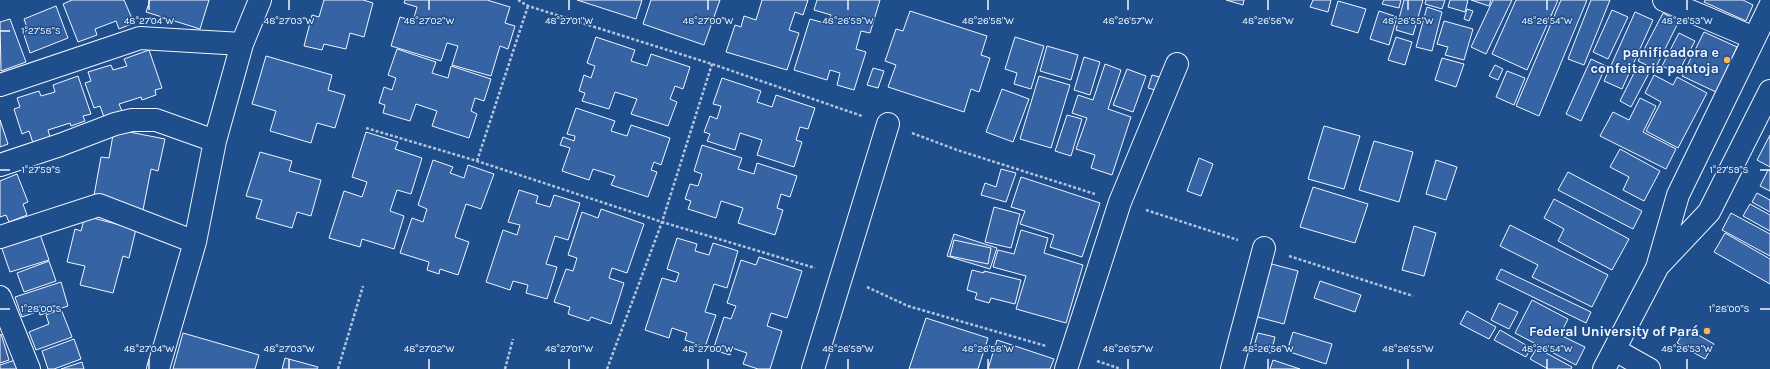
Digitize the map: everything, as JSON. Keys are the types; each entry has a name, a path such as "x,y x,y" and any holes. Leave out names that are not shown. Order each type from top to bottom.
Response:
{"street":[{"path":"158,369 195,242 215,141 242,44 260,0"},
{"path":"1664,0 1754,38"},
{"path":"1604,369 1657,268 1678,195 1770,6"},
{"path":"0,85 140,38 242,44"},
{"path":"1068,361 1120,202 1177,64"},
{"path":"1657,268 1709,212 1770,91"},
{"path":"0,165 60,145 115,124 132,120 156,120 215,141"},
{"path":"813,369 888,124"},
{"path":"0,237 99,205 195,242"},
{"path":"1232,369 1264,248"},
{"path":"0,297 29,369"},
{"path":"1614,350 1649,369"}],"path":[{"path":"518,0 528,6 712,64 888,124 957,150 1413,296"},
{"path":"478,161 528,6"},
{"path":"607,369 662,222 712,64"},
{"path":"366,128 478,161 662,222 842,276 908,306 1068,361 1121,369"},
{"path":"338,369 363,286"},
{"path":"505,369 513,339"}],"building":[{"path":"72,0 124,0 134,23 119,29 116,21 95,29 97,35 78,42 63,4"},
{"path":"150,0 209,0 200,29 146,12"},
{"path":"324,0 363,0 373,3 364,37 350,33 346,49 324,44 322,50 304,46 312,15 319,17"},
{"path":"405,0 487,0 510,7 505,23 515,26 508,49 500,46 491,76 452,65 458,46 447,43 441,61 391,46 400,17 413,21 417,7 404,3"},
{"path":"577,0 642,0 636,19"},
{"path":"651,0 720,0 704,45 643,24"},
{"path":"762,0 808,0 803,15 795,12 789,30 799,33 787,70 726,52 735,25 741,27 744,16 756,20"},
{"path":"817,0 880,0 870,33 861,31 856,49 866,52 854,90 837,85 840,73 830,70 827,80 794,70 810,19 828,24 831,15 814,10"},
{"path":"1226,0 1244,0 1243,5"},
{"path":"1313,0 1331,0 1328,12 1310,7"},
{"path":"1384,0 1401,0 1399,8 1382,4"},
{"path":"1404,0 1423,0 1413,35 1396,30"},
{"path":"1426,0 1445,0 1442,9 1425,4"},
{"path":"1450,0 1468,0 1465,12 1448,7"},
{"path":"1471,0 1491,0 1489,6"},
{"path":"1493,0 1512,0 1486,54 1471,47"},
{"path":"1516,0 1558,0 1527,70 1492,54"},
{"path":"1561,0 1587,0 1539,116 1516,106"},
{"path":"1591,0 1610,0 1584,65 1568,59"},
{"path":"1705,0 1743,0 1753,5 1746,21 1704,2"},
{"path":"1338,1 1366,9 1358,33 1331,25"},
{"path":"56,6 68,38 30,53 23,32 28,30 24,19"},
{"path":"1427,7 1442,12 1432,51 1416,47"},
{"path":"1467,9 1473,11 1469,21 1464,19"},
{"path":"1612,10 1628,17 1608,59 1593,52"},
{"path":"910,11 987,36 981,55 990,58 979,92 971,89 964,112 888,87 896,65 885,61 896,29 903,31"},
{"path":"1379,11 1397,17 1389,45 1370,39"},
{"path":"1635,12 1653,20 1622,89 1604,81"},
{"path":"1663,13 1679,21 1655,69 1638,61"},
{"path":"10,19 26,62 1,71 0,22"},
{"path":"1444,21 1473,29 1464,60 1445,55 1448,47 1437,44"},
{"path":"1704,32 1737,47 1716,92 1682,76"},
{"path":"1679,33 1695,41 1678,73 1662,66"},
{"path":"596,37 635,50 631,61 647,66 651,54 690,67 683,89 675,86 670,99 677,102 668,126 631,114 637,99 615,92 609,109 582,101 585,93 579,91 584,75 591,78 595,66 587,63"},
{"path":"1015,37 1044,46 1031,89 1014,84 1017,73 1005,69"},
{"path":"1396,37 1412,42 1405,65 1388,60"},
{"path":"1047,46 1078,55 1071,80 1040,71"},
{"path":"397,49 436,62 432,73 448,78 451,66 491,79 484,101 475,98 471,111 477,114 469,138 432,126 437,111 416,104 410,121 383,113 385,105 379,103 384,87 392,90 396,78 388,75"},
{"path":"149,50 162,88 155,90 156,95 142,100 141,97 119,104 122,111 104,117 100,106 94,108 85,83 91,81 88,72 111,65 113,70 127,66 124,59"},
{"path":"266,56 332,75 328,90 345,95 335,128 317,123 311,143 270,131 276,111 252,104"},
{"path":"1084,57 1100,62 1090,95 1074,90"},
{"path":"1442,58 1464,64 1456,87 1435,80"},
{"path":"1591,59 1606,66 1581,121 1566,114"},
{"path":"1105,64 1121,70 1108,109 1131,117 1112,175 1091,168 1095,155 1076,149 1087,118 1072,113 1078,95 1093,100"},
{"path":"1495,65 1503,69 1498,80 1489,76"},
{"path":"1637,67 1649,73 1631,107 1620,101"},
{"path":"873,68 884,71 878,88 867,85"},
{"path":"1127,69 1146,76 1133,112 1113,105"},
{"path":"1507,71 1525,78 1514,105 1496,97"},
{"path":"1152,75 1166,79 1162,92 1148,88"},
{"path":"1654,75 1673,85 1677,77 1707,93 1678,148 1646,131 1661,102 1645,93"},
{"path":"78,76 91,114 83,116 85,121 71,126 70,123 48,130 50,137 33,143 29,131 22,134 14,109 20,107 17,98 39,91 41,96 55,92 53,85"},
{"path":"1039,76 1070,85 1051,148 1020,139"},
{"path":"722,78 761,91 757,102 772,107 776,95 815,108 808,129 800,127 796,140 802,142 794,167 757,155 762,140 740,133 735,150 707,141 710,134 704,132 710,116 717,119 721,106 713,104"},
{"path":"1002,89 1029,99 1013,142 986,132"},
{"path":"1640,98 1656,106 1643,132 1676,149 1666,169 1600,136 1613,112 1629,120"},
{"path":"576,108 615,121 611,131 627,136 631,125 670,138 661,165 654,162 651,170 657,172 648,197 611,185 615,176 593,169 589,180 562,171 570,148 560,145 563,137 574,141 575,136 567,134"},
{"path":"1067,115 1082,119 1071,156 1055,151"},
{"path":"0,120 8,144 0,147"},
{"path":"1324,126 1360,136 1344,189 1308,179"},
{"path":"114,129 165,139 158,171 151,169 143,210 93,201 101,157 109,158"},
{"path":"366,132 398,142 395,149 422,158 411,194 397,190 390,211 404,216 394,249 362,239 360,247 329,238 344,191 362,197 367,182 352,177"},
{"path":"1770,135 1770,167 1757,160"},
{"path":"1374,141 1413,152 1399,202 1359,190"},
{"path":"702,145 742,158 738,169 754,174 757,163 797,176 790,197 781,194 777,208 783,210 775,235 738,223 743,208 721,201 716,218 688,209 691,201 685,199 690,184 698,186 702,174 694,171"},
{"path":"1620,149 1660,171 1644,201 1623,190 1629,177 1610,167"},
{"path":"260,152 292,161 289,171 321,180 311,216 297,212 292,228 256,218 262,200 246,196"},
{"path":"1199,158 1213,164 1201,196 1187,191"},
{"path":"433,160 453,167 450,173 464,178 468,165 494,174 481,209 466,204 455,237 469,242 458,275 440,269 439,274 427,270 429,262 400,253 412,218 423,222 427,209 418,205"},
{"path":"1436,160 1457,167 1446,200 1426,194"},
{"path":"1001,169 1016,173 1006,202 981,195 985,183 996,187"},
{"path":"1768,170 1770,171 1770,191 1760,186"},
{"path":"1568,172 1642,211 1633,229 1558,190"},
{"path":"17,174 28,202 23,204 27,215 9,222 6,215 0,217 0,181"},
{"path":"1021,177 1100,203 1082,257 1050,247 1054,235 1020,224 1025,211 1011,207"},
{"path":"1313,187 1368,204 1355,243 1300,227"},
{"path":"519,190 538,196 536,203 550,207 554,195 580,203 568,240 555,236 546,264 557,267 547,299 526,293 528,285 513,281 510,290 486,282 503,230 517,235 520,225 508,222"},
{"path":"1757,193 1770,200 1770,212 1752,202"},
{"path":"1554,199 1629,239 1612,270 1558,241 1564,229 1544,218"},
{"path":"1750,204 1770,215 1770,231 1743,216"},
{"path":"994,207 1020,214 1011,248 985,242"},
{"path":"601,209 644,224 627,273 612,268 609,278 624,283 611,324 591,317 589,321 568,314 570,307 554,302 566,269 573,271 577,258 568,255 582,212 598,218"},
{"path":"1731,213 1770,234 1770,256 1722,230"},
{"path":"85,216 136,229 129,258 123,256 113,293 80,285 85,266 67,262 75,229 81,231"},
{"path":"1510,225 1608,275 1592,307 1532,277 1538,265 1500,246"},
{"path":"1414,226 1436,233 1424,276 1402,270"},
{"path":"1021,230 1048,238 1044,253 1083,265 1066,323 1016,309 1026,276 993,267 998,250 1014,254"},
{"path":"1725,233 1770,259 1770,284 1714,252"},
{"path":"40,234 49,260 10,272 1,246"},
{"path":"954,234 997,248 990,269 947,256"},
{"path":"677,238 697,244 695,251 709,255 713,243 738,251 727,288 714,284 705,312 716,315 705,347 685,340 687,333 672,328 669,338 645,330 662,278 676,282 679,273 667,269"},
{"path":"954,240 991,248 988,264 950,256"},
{"path":"759,257 802,271 787,318 771,313 767,326 782,331 770,369 758,369 743,364 747,353 732,348 730,355 713,350 724,317 731,319 736,306 727,303 741,260 756,265"},
{"path":"49,261 56,281 24,292 17,273"},
{"path":"1268,263 1298,271 1284,324 1254,316"},
{"path":"1501,269 1591,312 1586,323 1496,279"},
{"path":"972,270 984,273 984,271 1021,280 1015,304 991,298 989,303 975,299 977,293 967,290"},
{"path":"1320,281 1361,295 1355,312 1314,298"},
{"path":"61,282 68,306 40,315 39,311 22,317 15,297"},
{"path":"1532,300 1568,319 1560,335 1585,347 1576,365 1515,333"},
{"path":"1499,303 1518,312 1509,329 1491,320"},
{"path":"61,309 72,337 36,350 29,332 49,324 46,315"},
{"path":"1467,311 1496,327 1489,339 1460,324"},
{"path":"926,318 988,338 978,369 909,369"},
{"path":"1686,328 1714,344 1705,359 1677,343"},
{"path":"1500,330 1531,348 1526,357 1494,340"},
{"path":"1293,332 1332,344 1326,364 1287,351"},
{"path":"183,333 259,355 255,369 173,369"},
{"path":"1258,333 1275,337 1271,353 1253,349"},
{"path":"1,334 9,360 0,363 0,335"},
{"path":"74,339 81,359 54,369 48,369 42,351"},
{"path":"997,340 1054,359 1050,369 988,369"},
{"path":"1537,348 1572,367 1571,369 1548,369 1530,359"},
{"path":"285,358 318,367 317,369 282,369"},
{"path":"15,360 18,369 0,369 0,365"},
{"path":"1273,360 1300,369 1270,369"},
{"path":"82,362 84,369 61,369"}],"place":[{"name":"panificadora e confeitaria pantoja","path":"1727,60"},
{"name":"Federal University of Pará","path":"1707,331"}]}
